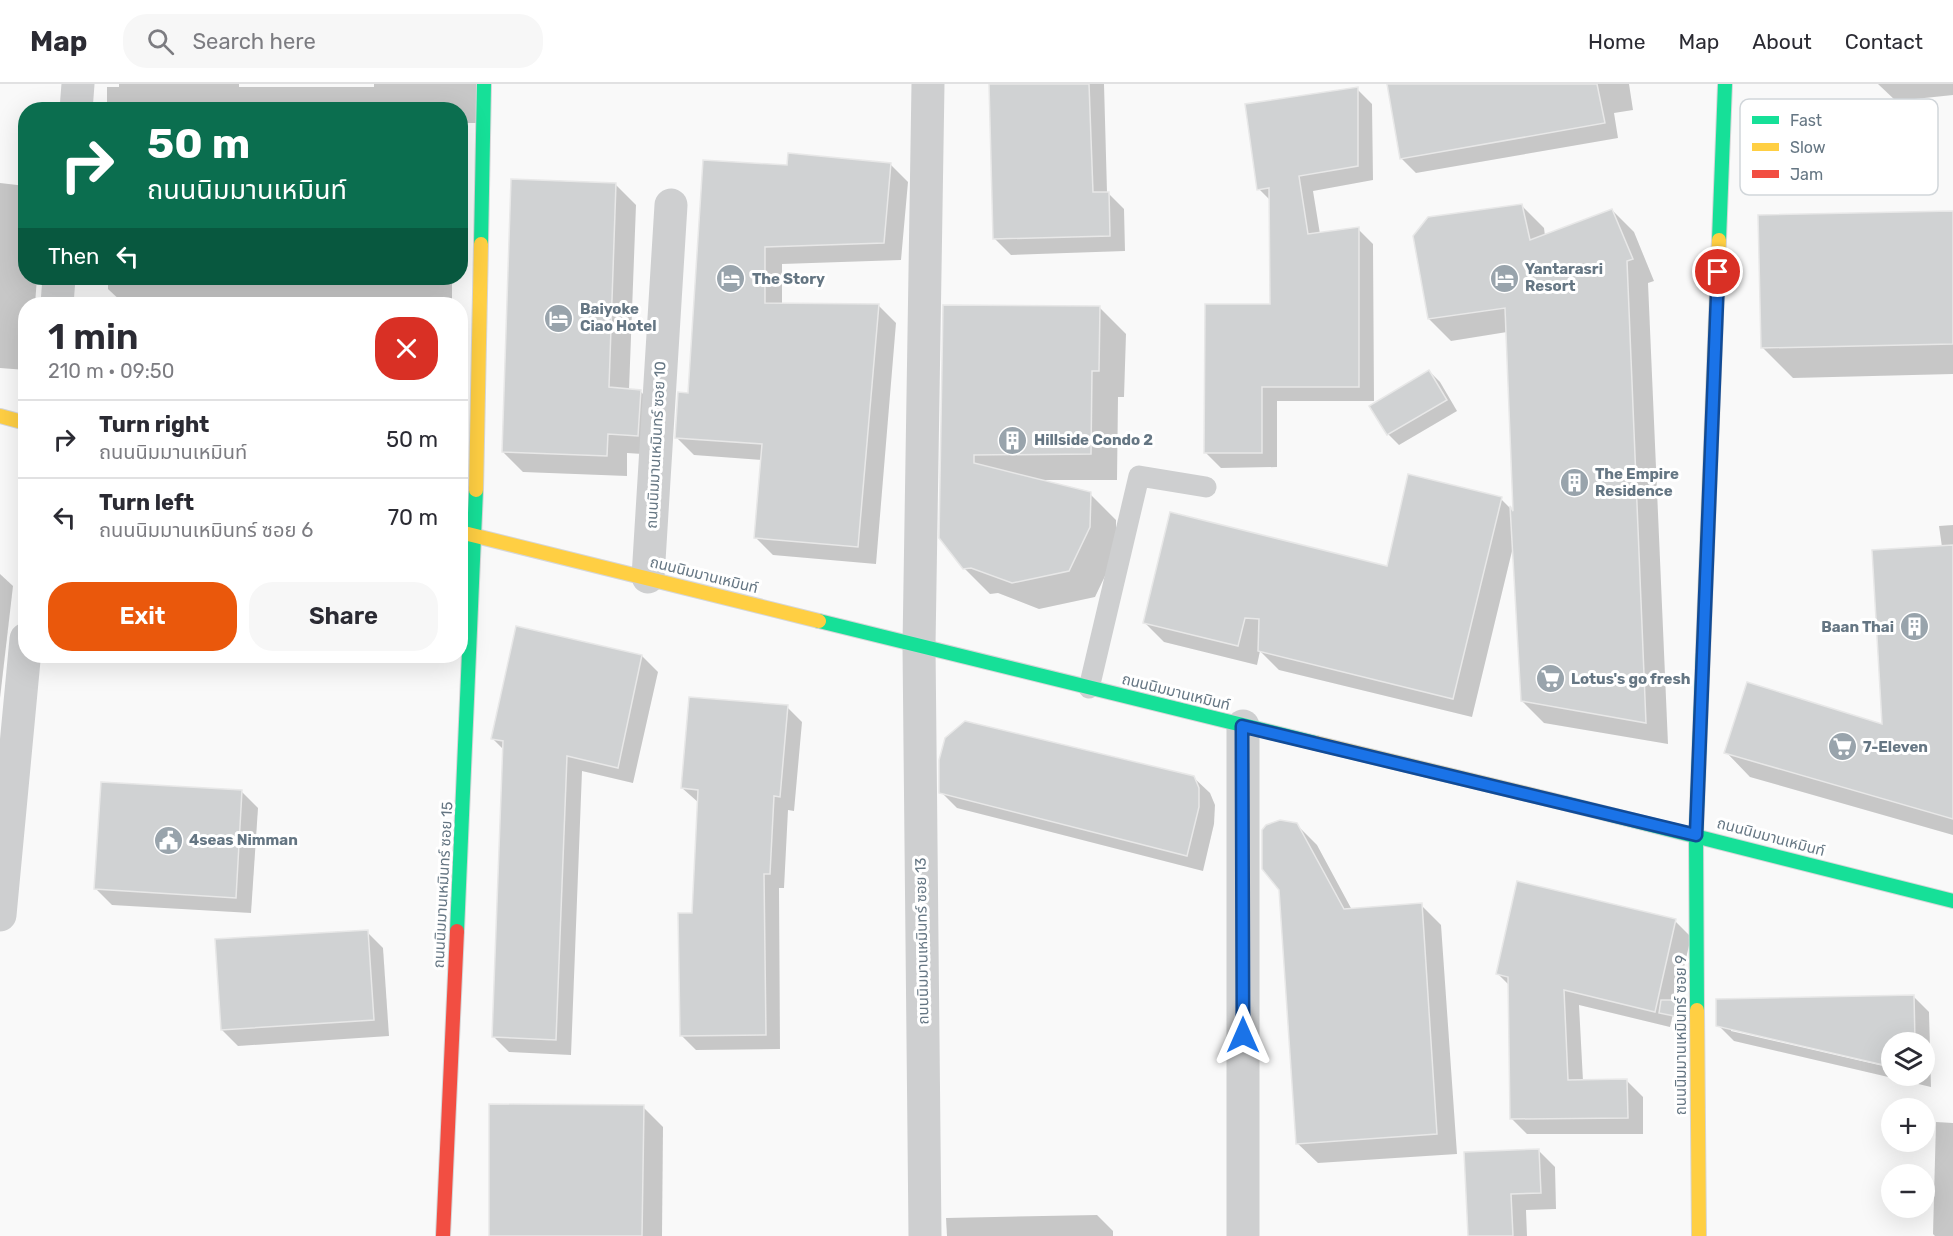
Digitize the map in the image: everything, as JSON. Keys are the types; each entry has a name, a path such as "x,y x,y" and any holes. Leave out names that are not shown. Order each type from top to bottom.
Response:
{"street":[{"path":"77,102 78,84"},
{"name":"ถนนนิมมานเหมินทร์ ซอย 15","path":"443,1236 475,536 484,84"},
{"name":"ถนนนิมมานเหมินทร์ ซอย 13","path":"925,1236 919,646 928,84"},
{"name":"ถนนนิมมานเหมินทร์ ซอย 9","path":"1699,1236 1696,835 1725,84"},
{"name":"ถนนนิมมานเหมินทร์ ซอย 10","path":"648,577 671,205"},
{"path":"0,417 18,421"},
{"name":"ถนนนิมมานเหมินท์","path":"468,534 1242,726 1696,835 1953,901"},
{"path":"0,915 24,663"},
{"path":"1242,726 1243,1236"}],"lane":[{"path":"1089,688 1139,476 1206,487"}],"building":[{"path":"989,84 1089,84 1093,192 1109,192 1110,236 993,239"},
{"path":"1387,84 1597,84 1605,123 1400,159"},
{"path":"1358,87 1358,166 1299,176 1308,234 1359,227 1359,387 1262,387 1262,453 1204,453 1205,304 1270,304 1269,188 1257,190 1245,104"},
{"path":"788,153 891,163 884,243 765,247 765,303 879,304 858,547 754,538 762,444 675,438 678,392 688,393 703,160 787,165"},
{"name":"Baiyoke Ciao Hotel","path":"511,179 616,183 609,387 641,390 638,436 608,434 607,456 502,452"},
{"name":"The Empire Residence","path":"1522,204 1530,240 1612,209 1633,259 1627,261 1646,723 1521,701 1510,506 1513,511 1505,308 1428,319 1413,236 1428,217"},
{"path":"1953,211 1953,344 1761,348 1758,215"},
{"name":"Hillside Condo 2","path":"943,305 1100,306 1099,371 1092,371 1091,454 974,455 974,463 1091,492 1090,527 1069,571 1012,583 971,568 963,569 939,538"},
{"path":"1429,370 1447,400 1387,435 1369,406"},
{"path":"1408,474 1502,497 1453,699 1258,651 1259,619 1245,618 1238,646 1143,623 1170,512 1387,566"},
{"path":"1953,545 1953,819 1724,753 1747,682 1882,724 1872,550"},
{"path":"516,626 642,655 618,768 567,756 556,1040 492,1037 503,741 491,739"},
{"path":"689,697 788,705 780,797 774,796 770,874 764,874 766,1035 680,1036 678,913 692,913 698,790 681,788"},
{"path":"965,721 1194,776 1199,788 1199,807 1187,856 939,793 939,760 945,738"},
{"name":"4seas Nimman","path":"101,782 242,790 236,898 94,889"},
{"path":"1280,820 1297,823 1344,909 1422,903 1437,1134 1296,1144 1279,890 1262,869 1262,830 1266,825"},
{"path":"1517,881 1676,919 1655,1012 1564,990 1568,1080 1627,1079 1628,1118 1510,1119 1508,977 1496,974"},
{"path":"368,930 374,1020 221,1030 215,939"},
{"path":"1914,995 1915,1032 1881,1032 1881,1064 1716,1026 1716,999"},
{"path":"1661,1000 1678,1000 1679,1017 1659,1013"},
{"path":"489,1104 644,1105 642,1236 489,1236"},
{"path":"1539,1149 1541,1193 1511,1194 1513,1236 1468,1236 1464,1152"}],"traffic: fast":[{"path":"481,244 484,84"},
{"path":"1719,240 1725,84"},
{"path":"457,931 476,490"},
{"path":"819,621 1316,743"},
{"path":"1697,1010 1696,835 1703,652"},
{"path":"1564,803 1953,901"}],"traffic: slow":[{"path":"1703,652 1719,240"},
{"path":"476,490 481,244"},
{"path":"0,416 18,421"},
{"path":"468,534 819,621"},
{"path":"1316,743 1564,803"},
{"path":"1697,1010 1699,1236"}],"traffic: jam":[{"path":"443,1236 457,931"}],"place":[{"name":"Yantarasri Resort","path":"1504,278"},
{"name":"The Story","path":"731,279"},
{"name":"Baiyoke Ciao Hotel","path":"559,318"},
{"name":"Hillside Condo 2","path":"1013,440"},
{"name":"The Empire Residence","path":"1574,483"},
{"name":"Baan Thai","path":"1915,627"},
{"name":"Lotus's go fresh","path":"1550,679"},
{"name":"7-Eleven","path":"1842,747"},
{"name":"4seas Nimman","path":"168,840"}],"route":[{"path":"1243,1035 1242,726 1696,835 1718,272"}]}
